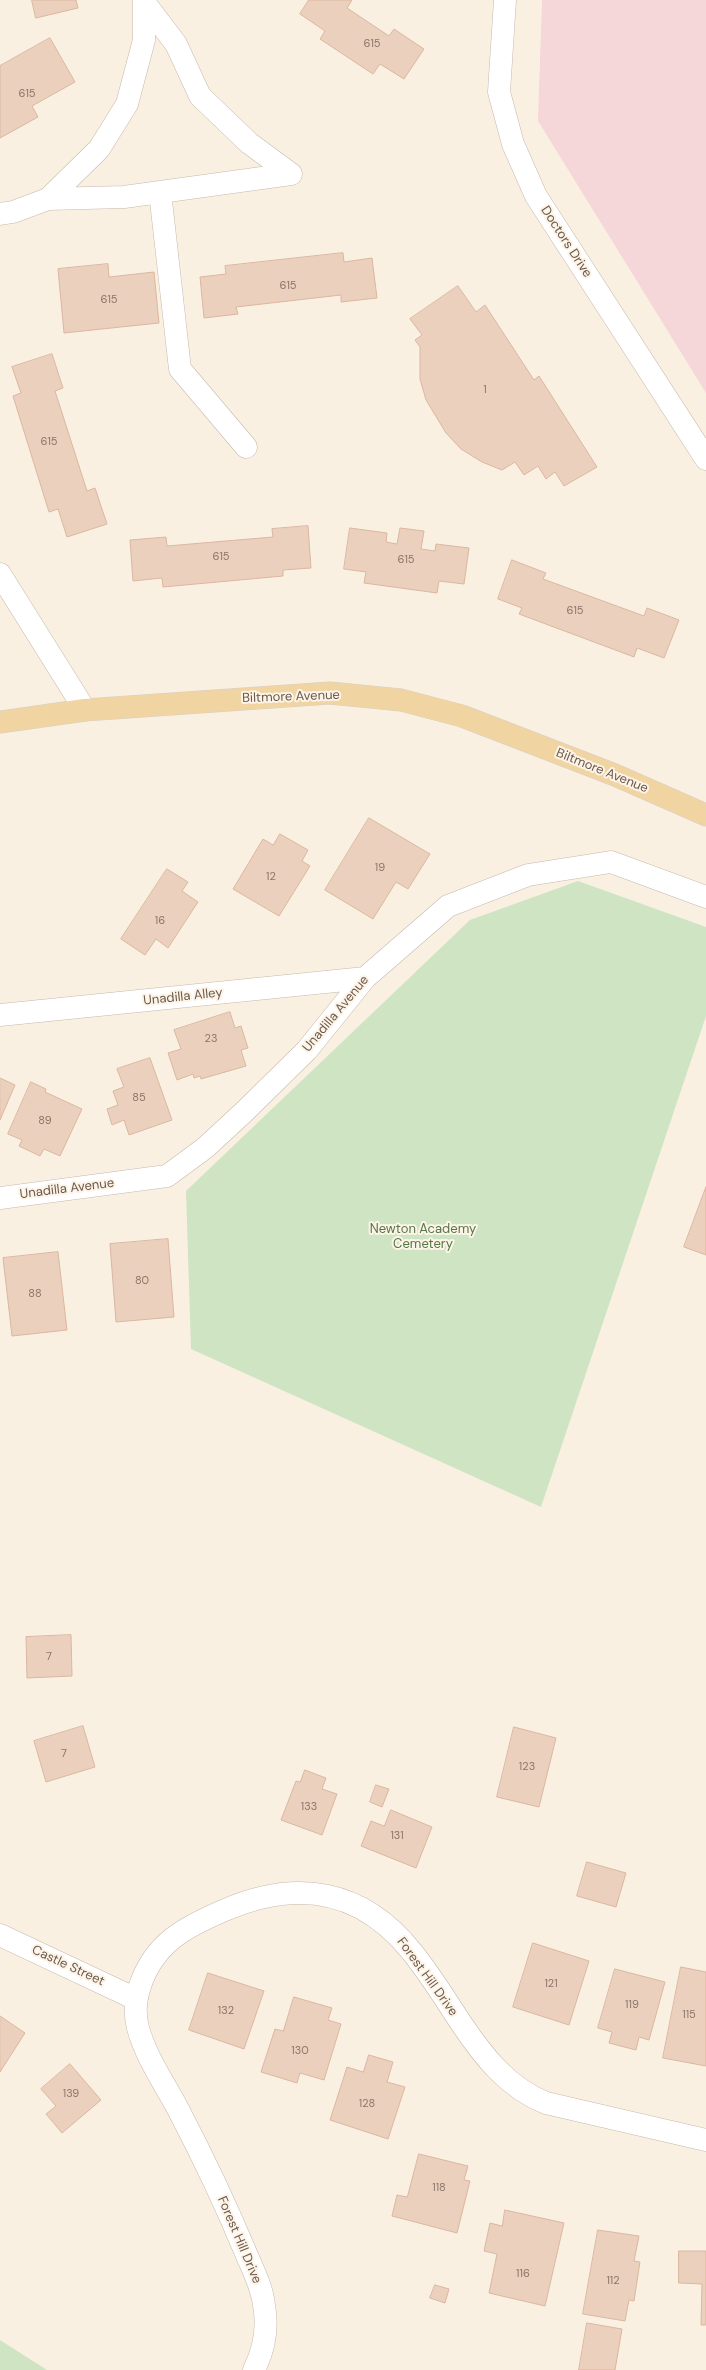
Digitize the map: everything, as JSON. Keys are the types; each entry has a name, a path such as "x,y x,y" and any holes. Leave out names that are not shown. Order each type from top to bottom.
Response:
{"main road":[{"name":"Biltmore Avenue","path":"0,722 85,710 330,694 401,700 462,716 615,775 706,815"}],"street":[{"name":"Doctors Drive","path":"505,0 499,92 513,144 536,196 706,459"},
{"path":"0,214 13,212 48,199 124,197 291,174 249,143 200,96 176,44 144,1"},
{"path":"48,199 99,149 126,104 144,40 144,1"},
{"path":"160,192 180,369 246,447"},
{"path":"0,574 85,710"},
{"name":"Unadilla Avenue","path":"0,1198 167,1176 205,1148 307,1050 365,978 448,906 528,875 611,862 706,897"},
{"name":"Unadilla Alley","path":"0,1015 365,978"},
{"name":"Forest Hill Drive","path":"254,2370 266,2331 264,2305 258,2281 220,2196 178,2110 150,2058 138,2030 135,2014 136,1999 145,1971 156,1953 166,1942 205,1919 247,1901 274,1894 307,1892 336,1897 373,1915 391,1929 418,1960 482,2053 508,2081 524,2093 546,2103 706,2140"},
{"name":"Castle Street","path":"0,1935 136,1999"}],"shaded area":[{"path":"542,0 706,0 706,393 538,121"}],"green space":[{"name":"Newton Academy Cemetery","path":"578,881 706,927 706,1016 541,1507 191,1349 186,1191 470,920"},
{"path":"0,2340 47,2370 0,2370"}],"building":[{"path":"32,0 76,0 78,8 36,18"},
{"path":"309,0 352,0 347,8 389,36 394,29 424,49 404,79 380,64 373,74 320,39 325,31 300,14"},
{"path":"50,38 75,82 32,106 38,117 0,138 0,66"},
{"path":"343,253 344,262 372,258 377,298 341,302 341,295 236,307 238,314 204,318 200,277 226,274 225,266"},
{"path":"108,264 109,277 154,272 159,323 64,333 58,269"},
{"path":"458,286 476,312 485,305 534,380 539,376 597,467 564,486 555,472 546,479 538,466 524,475 515,462 502,470 482,462 461,449 446,433 426,400 420,379 420,347 415,340 422,335 410,319"},
{"path":"52,354 63,388 55,391 87,491 95,488 107,524 67,537 58,509 49,512 13,396 21,393 12,367"},
{"path":"308,526 311,568 283,570 283,576 163,587 162,578 133,581 130,540 166,537 167,546 273,537 272,529"},
{"path":"350,528 387,533 386,542 397,544 400,528 424,531 421,549 435,551 436,544 469,548 464,584 439,581 437,593 364,583 366,572 344,569"},
{"path":"512,560 546,573 543,579 644,616 647,608 679,620 664,658 637,648 634,657 519,614 522,608 498,599"},
{"path":"369,818 430,854 408,889 396,882 373,919 325,890"},
{"path":"280,834 308,850 302,861 310,866 279,916 233,889 263,839 273,845"},
{"path":"167,869 188,882 182,891 198,902 168,948 156,939 145,955 121,939"},
{"path":"230,1012 235,1028 241,1026 248,1048 241,1050 246,1066 201,1079 200,1076 194,1078 193,1074 177,1080 168,1053 181,1049 174,1030"},
{"path":"150,1058 172,1120 129,1135 124,1120 112,1125 107,1109 118,1105 113,1091 124,1087 117,1069"},
{"path":"0,1078 15,1085 0,1120"},
{"path":"31,1082 46,1089 45,1092 82,1109 60,1156 44,1149 40,1156 19,1146 22,1140 8,1134"},
{"path":"706,1187 706,1255 684,1247"},
{"path":"168,1239 174,1317 116,1322 110,1244"},
{"path":"58,1252 67,1330 12,1336 3,1258"},
{"path":"71,1635 72,1676 27,1678 26,1637"},
{"path":"83,1726 95,1767 46,1782 34,1741"},
{"path":"514,1727 556,1738 539,1807 497,1797"},
{"path":"305,1770 326,1778 322,1789 337,1794 322,1835 281,1820 296,1781 300,1782"},
{"path":"376,1785 389,1789 382,1807 370,1802"},
{"path":"391,1810 432,1827 416,1868 361,1846 371,1821 384,1826"},
{"path":"587,1862 626,1873 616,1907 577,1896"},
{"path":"533,1943 589,1961 569,2025 513,2007"},
{"path":"681,1967 706,1972 706,2066 663,2058"},
{"path":"615,1969 665,1982 649,2040 639,2037 636,2050 609,2043 612,2032 598,2028"},
{"path":"208,1973 264,1991 244,2049 189,2030"},
{"path":"294,1997 332,2008 328,2020 341,2024 324,2080 300,2073 297,2083 261,2072 275,2029 283,2031"},
{"path":"0,2016 25,2033 0,2072"},
{"path":"369,2055 393,2062 387,2082 405,2087 388,2139 330,2120 347,2067 363,2072"},
{"path":"70,2064 101,2100 62,2133 46,2114 56,2106 41,2089"},
{"path":"419,2154 468,2166 464,2180 470,2181 457,2233 392,2216 397,2195 407,2197"},
{"path":"505,2210 564,2223 545,2306 489,2293 497,2254 484,2251 490,2223 502,2226"},
{"path":"598,2230 639,2236 634,2261 640,2262 634,2301 629,2300 625,2321 583,2314"},
{"path":"679,2251 706,2251 706,2325 701,2325 702,2284 679,2283"},
{"path":"435,2285 449,2289 445,2303 430,2298"},
{"path":"587,2323 622,2329 615,2370 579,2370"}]}
